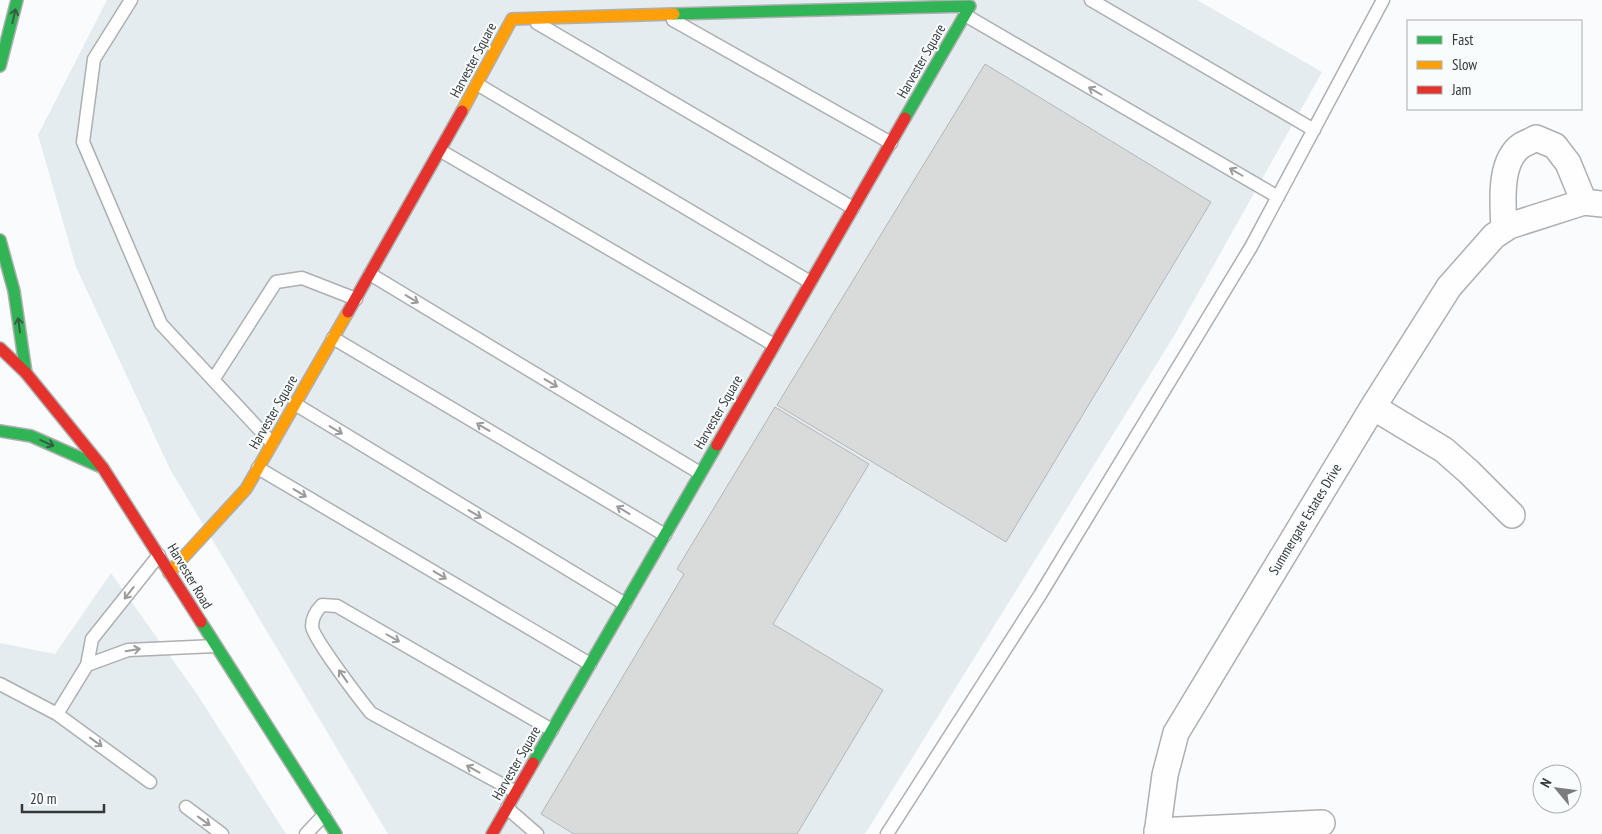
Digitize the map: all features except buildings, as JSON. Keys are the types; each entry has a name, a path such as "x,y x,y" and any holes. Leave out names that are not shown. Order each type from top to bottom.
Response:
{"street":[{"path":"0,66 17,0"},
{"name":"Harvester Square","path":"170,573 246,489 441,151 512,19 971,7"},
{"name":"Harvester Square","path":"492,834 890,143 971,7"},
{"name":"Summergate Estates Drive","path":"1157,833 1165,775 1176,733 1373,407 1449,287 1494,236 1504,229 1593,203 1568,163 1554,146 1536,138 1520,146 1508,162 1502,189 1504,229"},
{"path":"0,240 14,291 26,373"},
{"name":"Harvester Road","path":"0,348 26,373 103,468 336,834"},
{"path":"1373,407 1444,450 1512,515"},
{"path":"0,431 31,436 103,468"},
{"path":"1157,833 1322,823"}],"lane":[{"path":"130,0 94,59 83,142 162,324 272,443"},
{"path":"1091,0 1314,130"},
{"path":"887,834 1040,595 1251,247 1384,0"},
{"path":"971,7 1278,197"},
{"path":"664,14 890,143"},
{"path":"528,18 853,208"},
{"path":"477,84 810,282"},
{"path":"441,151 774,346"},
{"path":"370,274 700,473"},
{"path":"213,380 276,282 302,278 356,299"},
{"path":"333,338 665,534"},
{"path":"295,404 625,604"},
{"path":"258,468 590,664"},
{"path":"56,714 86,665 92,639 159,555"},
{"path":"516,792 371,713 358,698 316,638 312,626 316,610 322,605 337,606 552,730"},
{"path":"86,665 128,650 215,646"},
{"path":"0,684 56,714 150,782"},
{"path":"186,807 222,834"},
{"path":"507,808 537,834"},
{"path":"306,834 324,815"}],"shaded area":[{"path":"107,0 1197,0 1322,72 1174,336 865,834 388,834 170,469 76,267 38,135"},
{"path":"111,573 197,694 286,834 0,834 0,643 55,654"}],"traffic: fast":[{"path":"0,66 17,0"},
{"path":"674,14 970,6 905,118"},
{"path":"0,240 14,291 26,373"},
{"path":"0,431 31,436 99,466"},
{"path":"533,763 717,445"},
{"path":"201,622 336,834"}],"traffic: slow":[{"path":"462,111 512,19 674,14"},
{"path":"169,573 246,489 348,312"}],"traffic: jam":[{"path":"348,312 462,111"},
{"path":"717,445 905,118"},
{"path":"0,348 26,373 103,468 201,622"},
{"path":"492,834 533,763"}]}
